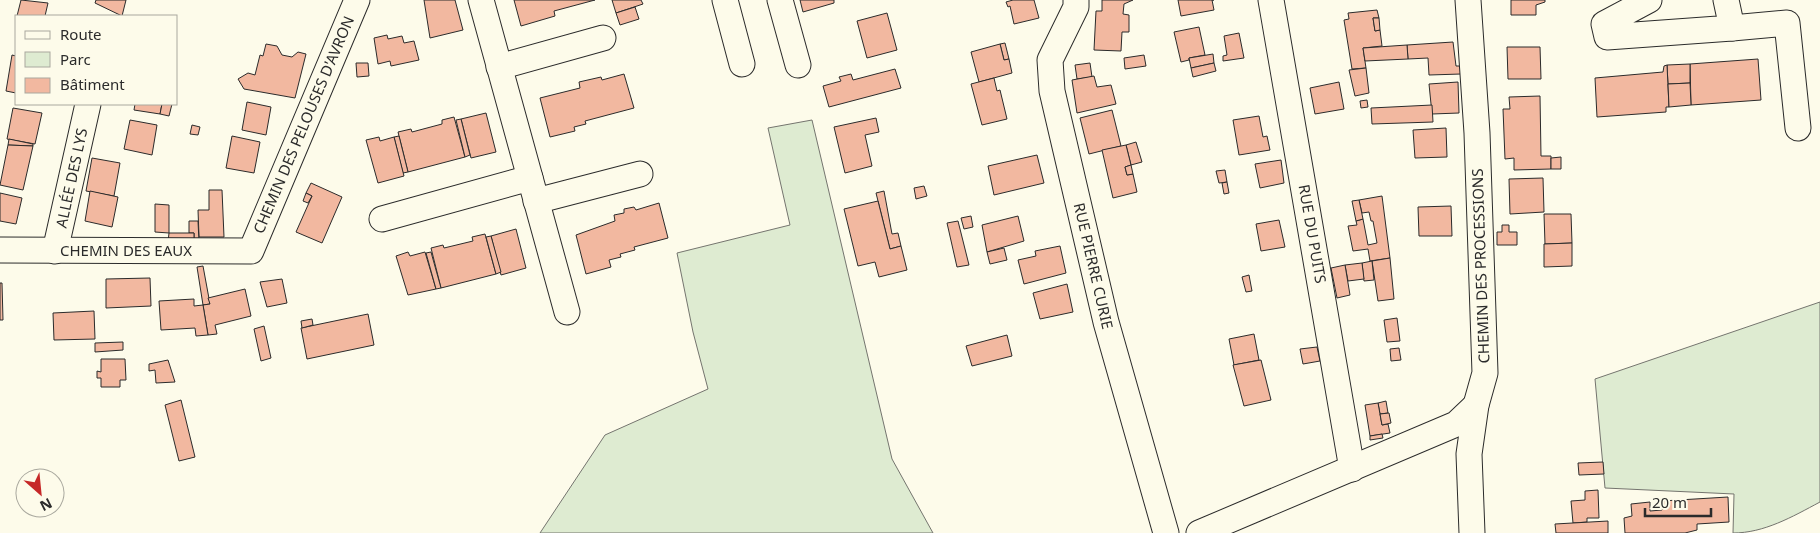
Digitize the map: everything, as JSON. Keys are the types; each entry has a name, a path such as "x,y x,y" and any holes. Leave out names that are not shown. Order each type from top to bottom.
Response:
{"street":[{"name":"CHEMIN DES PELOUSES D'AVRON","path":"251,251 357,0"},
{"path":"481,0 567,312"},
{"path":"724,0 742,64"},
{"path":"780,0 798,65"},
{"name":"RUE PIERRE CURIE","path":"1076,0 1076,7 1050,60 1052,91 1106,322 1166,533"},
{"name":"RUE DU PUITS","path":"1271,0 1352,469"},
{"name":"CHEMIN DES PROCESSIONS","path":"1468,0 1477,134 1484,373 1476,404 1470,454 1472,533"},
{"path":"1649,0 1604,24 1607,37 1787,23 1798,128"},
{"path":"1726,0 1732,28"},
{"path":"499,67 603,38"},
{"name":"ALLÉE DES LYS","path":"55,251 88,105"},
{"path":"382,219 533,190 640,174"},
{"name":"CHEMIN DES EAUX","path":"0,250 251,251"},
{"path":"1198,533 1456,424 1476,404"}],"green space":[{"path":"812,120 892,459 933,533 540,533 605,435 708,389 693,332 677,253 790,225 768,128"},
{"path":"1820,302 1820,502 1767,527 1733,533 1734,494 1605,488 1595,379"}],"building":[{"path":"21,0 48,3 45,15 17,15"},
{"path":"96,0 126,0 122,15 95,3"},
{"path":"424,0 455,0 463,30 430,38"},
{"path":"514,0 595,0 554,11 555,16 521,26"},
{"path":"612,0 641,0 643,4 616,13"},
{"path":"800,0 834,0 834,3 803,12"},
{"path":"1034,0 1039,18 1014,24 1010,6 1008,7 1006,2"},
{"path":"1102,0 1133,0 1124,4 1123,14 1129,15 1129,32 1122,32 1121,51 1094,50 1096,11 1102,11"},
{"path":"1178,0 1212,0 1214,10 1181,16"},
{"path":"1511,0 1545,0 1545,2 1536,5 1536,15 1511,15"},
{"path":"635,7 639,19 620,25 616,13"},
{"path":"1377,10 1379,18 1373,18 1375,31 1380,30 1382,46 1363,48 1366,68 1352,69 1344,20 1349,19 1348,13"},
{"path":"887,13 897,50 867,58 857,21"},
{"path":"1373,18 1379,18 1380,30 1375,31"},
{"path":"1199,27 1205,55 1189,58 1189,60 1181,62 1174,32"},
{"path":"1239,33 1244,58 1223,61 1223,56 1227,55 1224,36"},
{"path":"387,35 388,39 402,36 404,43 414,41 419,60 391,66 390,61 378,64 374,38"},
{"path":"1453,42 1456,66 1460,66 1461,74 1429,75 1428,58 1408,59 1407,45"},
{"path":"1005,43 1009,59 1004,60 1000,44"},
{"path":"266,44 277,46 282,55 292,57 298,52 306,54 295,98 244,89 238,79 248,73 255,75 260,55 263,56"},
{"path":"1000,44 1004,60 1009,59 1012,73 979,82 971,52"},
{"path":"1407,45 1408,59 1365,61 1363,48"},
{"path":"1507,47 1540,47 1541,79 1508,79"},
{"path":"1213,54 1214,63 1191,68 1189,58"},
{"path":"12,55 15,56 15,93 6,91"},
{"path":"1144,55 1146,66 1125,69 1124,58"},
{"path":"1758,59 1761,100 1691,105 1690,64"},
{"path":"356,63 368,63 369,76 357,77"},
{"path":"1090,63 1092,77 1077,79 1075,65"},
{"path":"1214,63 1216,71 1193,77 1191,68"},
{"path":"1690,64 1690,83 1668,84 1667,65"},
{"path":"1667,65 1669,107 1666,107 1666,112 1597,117 1595,78 1663,72 1664,66"},
{"path":"1366,68 1369,93 1355,96 1349,70"},
{"path":"895,69 901,88 829,107 823,86 841,81 839,77 851,74 853,80"},
{"path":"624,74 634,108 585,121 586,124 574,127 575,131 550,137 540,98 580,88 579,82 601,77 602,80"},
{"path":"1094,76 1097,87 1111,85 1116,104 1077,113 1072,80"},
{"path":"994,78 997,91 1000,90 1007,119 982,125 971,84"},
{"path":"1339,82 1344,109 1315,114 1310,88"},
{"path":"1458,82 1459,113 1432,114 1429,84"},
{"path":"1690,83 1691,105 1669,107 1668,84"},
{"path":"1540,96 1541,156 1551,156 1551,169 1514,170 1514,158 1505,159 1503,109 1510,109 1509,97"},
{"path":"1367,100 1368,107 1361,108 1360,101"},
{"path":"247,102 271,107 266,135 242,130"},
{"path":"135,105 162,105 160,114 134,110"},
{"path":"162,105 172,105 169,116 160,114"},
{"path":"1432,105 1433,122 1372,124 1371,108"},
{"path":"13,108 42,113 35,144 7,139"},
{"path":"1112,110 1121,146 1089,154 1080,118"},
{"path":"486,113 496,152 471,158 461,119"},
{"path":"1259,116 1263,137 1267,136 1270,150 1239,155 1233,120"},
{"path":"454,117 465,157 408,172 398,132 411,129 412,132 442,124 442,120"},
{"path":"876,118 879,132 865,135 872,166 845,173 834,127"},
{"path":"461,119 470,155 465,157 456,120"},
{"path":"130,120 157,125 152,155 124,149"},
{"path":"192,125 200,127 198,135 190,134"},
{"path":"1446,128 1447,157 1415,158 1413,130"},
{"path":"232,136 260,142 254,173 226,168"},
{"path":"399,136 408,172 403,173 394,137"},
{"path":"379,137 380,141 394,137 404,176 378,183 366,140"},
{"path":"9,139 33,144 33,146 8,145"},
{"path":"1136,142 1142,162 1131,165 1126,145"},
{"path":"8,145 33,146 23,190 0,185"},
{"path":"1126,145 1131,165 1125,167 1127,175 1133,174 1137,192 1113,198 1102,150"},
{"path":"1037,155 1044,183 994,195 988,166"},
{"path":"1561,157 1561,169 1551,169 1551,158"},
{"path":"92,158 120,163 114,196 86,191"},
{"path":"1281,160 1284,183 1260,188 1255,164"},
{"path":"1131,165 1133,174 1127,175 1125,167"},
{"path":"1225,170 1227,182 1219,183 1216,171"},
{"path":"1543,178 1544,212 1510,214 1509,179"},
{"path":"1227,182 1229,193 1224,194 1222,183"},
{"path":"311,183 342,197 322,243 296,232 312,196 306,193"},
{"path":"924,186 927,196 916,199 914,188"},
{"path":"209,190 222,190 224,237 199,237 198,210 209,210"},
{"path":"90,191 118,197 112,227 85,221"},
{"path":"884,191 892,234 898,233 901,246 890,249 876,193"},
{"path":"0,193 22,198 16,224 0,221"},
{"path":"306,193 312,196 308,203 303,201"},
{"path":"1382,196 1390,258 1370,261 1368,249 1353,251 1348,226 1357,225 1356,221 1363,219 1368,245 1377,243 1373,221 1371,221 1369,212 1362,213 1359,200"},
{"path":"1359,200 1363,219 1356,221 1352,201"},
{"path":"878,201 890,249 901,246 907,270 879,277 875,262 858,266 844,209"},
{"path":"659,203 668,238 634,247 635,250 620,254 621,257 609,260 611,267 586,274 576,235 615,221 614,215 624,213 624,209 634,207 636,210"},
{"path":"155,204 169,205 169,233 155,232"},
{"path":"1451,206 1452,236 1419,236 1418,207"},
{"path":"1544,214 1571,214 1572,243 1545,244"},
{"path":"971,216 973,227 964,229 961,218"},
{"path":"1018,216 1024,241 987,252 982,225"},
{"path":"1279,220 1285,247 1261,251 1256,224"},
{"path":"189,221 198,221 199,242 194,242 194,233 189,233"},
{"path":"958,221 969,265 957,267 947,223"},
{"path":"1502,225 1509,225 1509,232 1517,232 1517,245 1497,245 1497,232 1502,232"},
{"path":"516,229 526,268 501,275 491,236"},
{"path":"169,233 194,233 194,242 168,242"},
{"path":"485,234 496,274 441,288 431,248 443,245 444,248 473,241 472,237"},
{"path":"491,236 501,272 496,274 486,237"},
{"path":"1572,243 1572,266 1544,267 1544,244"},
{"path":"1060,246 1066,273 1024,284 1018,260 1036,256 1035,251"},
{"path":"1004,248 1007,260 990,264 987,252"},
{"path":"408,252 410,256 425,252 436,289 408,295 396,256"},
{"path":"431,252 441,288 436,289 426,253"},
{"path":"1390,258 1394,299 1378,301 1372,261"},
{"path":"1372,261 1374,280 1364,281 1362,263"},
{"path":"1362,263 1364,279 1348,281 1345,265"},
{"path":"1345,265 1350,295 1337,298 1331,268"},
{"path":"203,266 210,304 203,305 197,267"},
{"path":"1249,275 1252,291 1246,292 1242,277"},
{"path":"150,278 151,306 106,308 106,279"},
{"path":"282,279 287,303 267,307 260,282"},
{"path":"0,283 2,283 3,320 0,320"},
{"path":"1067,284 1073,312 1040,319 1033,293"},
{"path":"245,289 251,316 215,325 217,334 208,335 203,305 210,304 208,298"},
{"path":"194,299 194,306 203,305 208,335 196,336 195,328 161,330 159,301"},
{"path":"94,311 95,339 54,340 53,313"},
{"path":"368,314 374,345 307,359 301,328"},
{"path":"1397,318 1400,341 1387,342 1384,320"},
{"path":"312,319 313,325 302,328 301,321"},
{"path":"264,326 271,358 261,361 254,329"},
{"path":"1254,334 1259,360 1234,365 1229,339"},
{"path":"1007,335 1012,356 972,366 966,346"},
{"path":"123,342 123,350 95,352 95,343"},
{"path":"1317,347 1320,361 1303,364 1300,349"},
{"path":"1399,348 1401,360 1391,361 1390,349"},
{"path":"101,359 125,359 126,380 120,380 120,387 101,387 101,378 97,378 97,371 101,372"},
{"path":"168,360 175,382 156,383 155,370 149,371 149,364"},
{"path":"1261,360 1271,400 1244,406 1233,365"},
{"path":"181,400 195,457 179,461 165,405"},
{"path":"1386,401 1388,413 1380,414 1378,403"},
{"path":"1378,403 1382,425 1388,424 1390,433 1370,436 1365,405"},
{"path":"1389,413 1391,423 1382,425 1380,414"},
{"path":"1382,434 1383,438 1370,440 1370,436"},
{"path":"1603,462 1604,474 1579,475 1578,463"},
{"path":"1598,490 1599,518 1587,518 1587,522 1573,523 1571,501 1585,500 1585,491"},
{"path":"1728,497 1729,522 1697,524 1697,530 1685,533 1625,533 1624,518 1632,516 1631,504 1650,502 1650,511 1662,510 1662,501"},
{"path":"1608,521 1608,533 1556,533 1555,524"}]}
